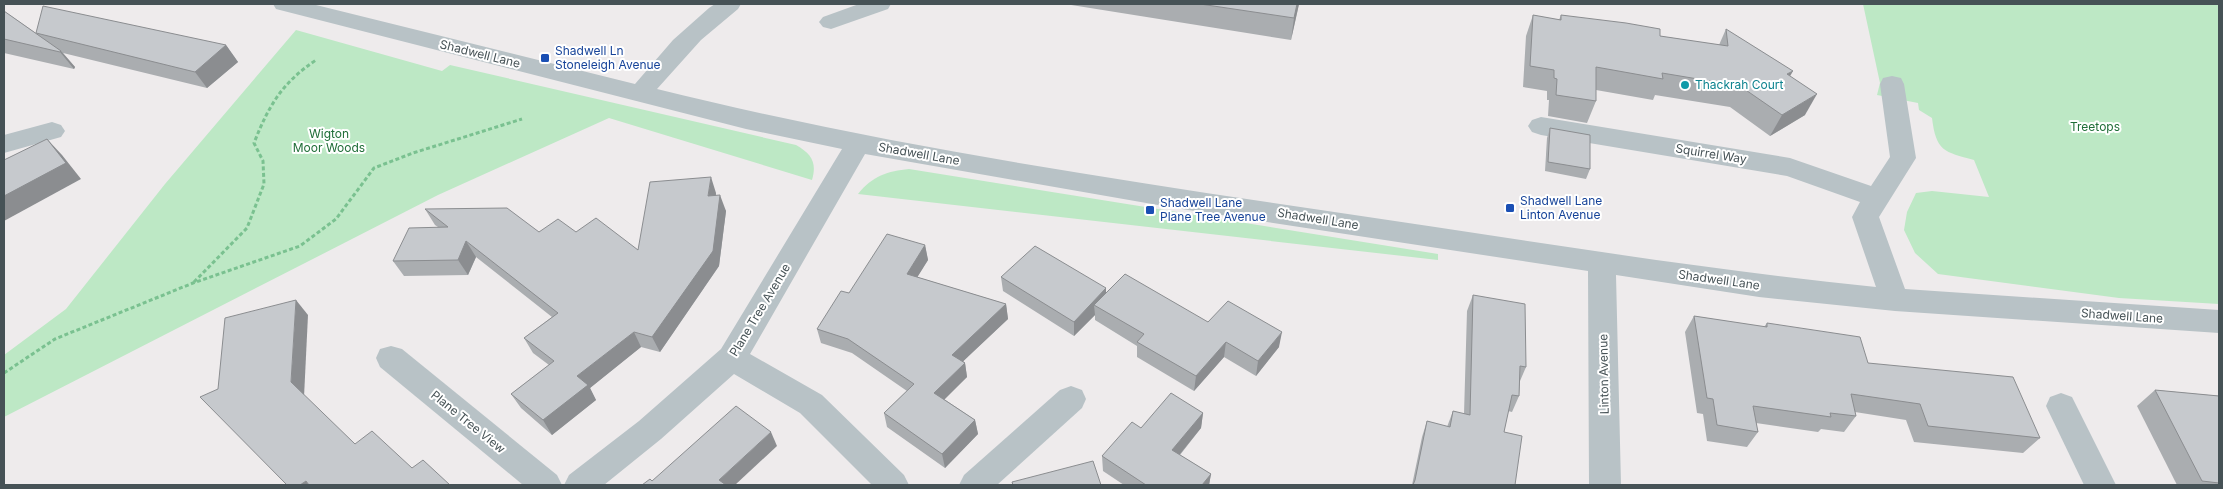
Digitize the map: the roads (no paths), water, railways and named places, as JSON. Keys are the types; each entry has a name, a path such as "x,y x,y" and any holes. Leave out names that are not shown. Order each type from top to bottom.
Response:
{"street":[{"name":"Shadwell Lane","path":"284,4 640,94 858,144 1175,198 1759,286 1895,300 2216,327"},
{"path":"640,94 670,57 694,32 712,16 730,4"},
{"path":"831,22 880,4"},
{"path":"1892,84 1903,158 1865,217 1895,300"},
{"name":"Squirrel Way","path":"1541,126 1790,167 1877,198"},
{"path":"4,144 52,132"},
{"name":"Plane Tree Avenue","path":"580,485 650,430 732,358 858,144"},
{"name":"Linton Avenue","path":"1602,262 1605,485"},
{"name":"Plane Tree View","path":"391,358 546,485"},
{"path":"732,358 811,404 893,485"},
{"path":"975,485 1071,399"},
{"path":"2061,406 2100,485"}],"place":[{"name":"Shadwell Ln Stoneleigh Avenue","path":"545,58"},
{"name":"Thackrah Court","path":"1685,85"},
{"name":"Shadwell Lane Linton Avenue","path":"1510,208"},
{"name":"Shadwell Lane Plane Tree Avenue","path":"1150,210"}],"park label":[{"name":"Treetops","path":"2095,127"},
{"name":"Wigton Moor Woods","path":"329,141"}]}
